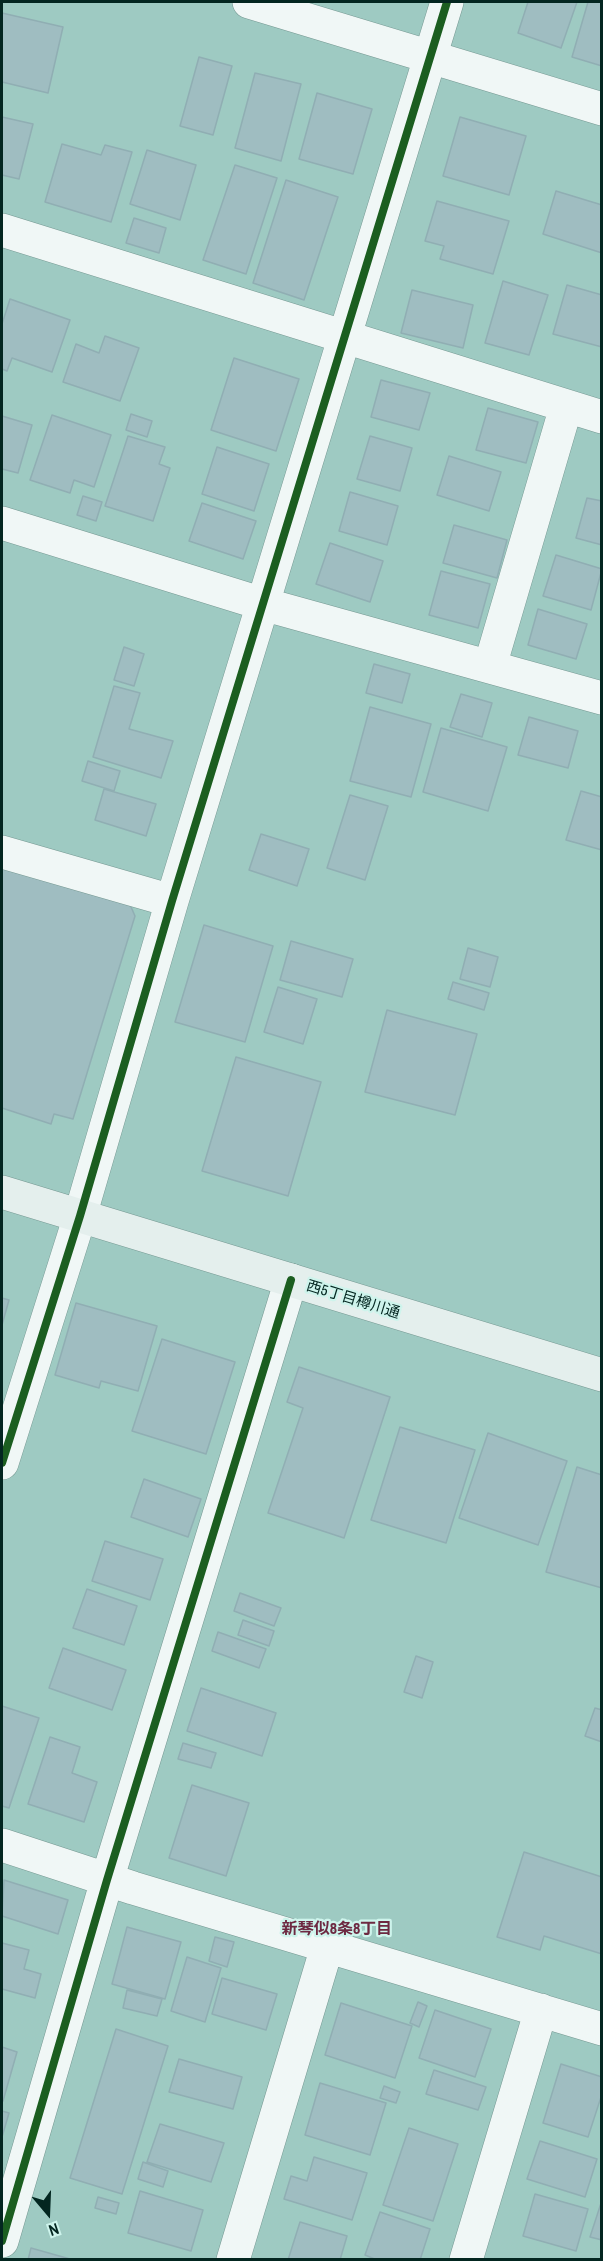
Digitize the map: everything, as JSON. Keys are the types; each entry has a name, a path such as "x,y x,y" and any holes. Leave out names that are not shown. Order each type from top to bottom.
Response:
{"main road":[{"name":"西5丁目樽川通","path":"2,1192 602,1375"}],"street":[{"path":"249,2 602,109"},
{"path":"2,1463 80,1216 172,901 447,2"},
{"path":"2,230 602,417"},
{"path":"490,666 566,407"},
{"path":"2,523 263,604 602,698"},
{"path":"2,852 172,901"},
{"path":"2,2241 107,1880 291,1280"},
{"path":"2,1845 107,1880 602,2029"},
{"path":"233,2259 327,1947"},
{"path":"466,2259 541,2010"}],"building":[{"path":"528,2 577,2 561,48 518,33"},
{"path":"588,2 602,2 602,66 572,57"},
{"path":"2,13 63,27 48,93 2,82"},
{"path":"199,57 232,66 213,135 180,126"},
{"path":"255,73 301,84 281,161 235,148"},
{"path":"317,93 372,109 353,174 299,159"},
{"path":"2,117 33,124 19,179 2,175"},
{"path":"460,117 526,136 509,195 443,176"},
{"path":"62,144 101,155 105,145 132,152 111,222 45,202"},
{"path":"147,150 196,165 180,220 130,204"},
{"path":"235,165 277,178 246,274 203,260"},
{"path":"286,180 338,197 304,300 253,283"},
{"path":"556,191 602,205 602,253 543,234"},
{"path":"437,201 509,221 493,274 440,259 444,246 425,241"},
{"path":"134,218 166,228 159,253 126,243"},
{"path":"503,281 548,295 529,355 485,343"},
{"path":"567,285 602,295 602,347 553,334"},
{"path":"412,290 473,305 463,348 401,333"},
{"path":"10,299 70,320 52,372 12,358 7,371 2,369 2,324"},
{"path":"105,336 139,348 120,401 63,382 76,344 99,353"},
{"path":"234,358 299,379 276,451 211,430"},
{"path":"381,380 430,393 419,430 371,417"},
{"path":"488,408 538,422 526,463 476,450"},
{"path":"131,414 152,421 147,437 126,430"},
{"path":"52,415 111,435 94,487 74,480 70,493 30,480"},
{"path":"2,416 32,425 18,473 2,469"},
{"path":"128,436 165,447 159,464 170,468 153,521 105,506"},
{"path":"370,436 412,448 400,491 357,479"},
{"path":"217,447 269,464 254,511 202,494"},
{"path":"449,456 501,472 489,511 437,495"},
{"path":"350,492 398,506 387,545 339,531"},
{"path":"83,496 102,502 96,521 77,515"},
{"path":"587,498 602,501 602,545 576,538"},
{"path":"202,503 256,521 243,559 189,541"},
{"path":"454,525 507,540 497,578 443,563"},
{"path":"330,543 383,561 370,602 316,584"},
{"path":"556,555 602,569 591,610 543,596"},
{"path":"441,571 490,584 478,628 429,615"},
{"path":"538,609 587,624 576,659 528,645"},
{"path":"124,647 144,654 134,686 114,680"},
{"path":"374,664 410,674 402,703 366,693"},
{"path":"114,686 140,693 129,729 173,741 161,778 93,757"},
{"path":"461,694 492,703 482,737 450,727"},
{"path":"370,707 431,724 411,797 350,781"},
{"path":"529,717 578,731 568,768 518,755"},
{"path":"441,728 507,747 488,811 423,792"},
{"path":"88,761 120,771 114,791 82,781"},
{"path":"104,789 156,804 146,836 95,820"},
{"path":"581,791 602,797 602,850 566,840"},
{"path":"350,795 388,806 365,880 327,868"},
{"path":"261,834 309,849 297,886 249,870"},
{"path":"2,861 128,900 135,916 73,1119 54,1114 51,1124 2,1108"},
{"path":"204,925 273,946 245,1042 175,1022"},
{"path":"291,941 353,959 342,997 280,980"},
{"path":"468,948 498,957 490,987 460,979"},
{"path":"453,982 489,993 484,1010 448,999"},
{"path":"278,987 317,999 303,1044 264,1032"},
{"path":"387,1010 477,1034 455,1115 365,1092"},
{"path":"236,1057 321,1082 288,1196 202,1171"},
{"path":"2,1298 9,1300 2,1325"},
{"path":"76,1303 157,1326 138,1391 101,1381 99,1388 55,1375"},
{"path":"162,1339 235,1362 206,1454 132,1431"},
{"path":"299,1367 390,1397 344,1538 268,1513 303,1408 287,1402"},
{"path":"400,1427 475,1450 446,1543 371,1520"},
{"path":"488,1433 567,1461 538,1545 459,1518"},
{"path":"577,1467 602,1475 602,1588 546,1572"},
{"path":"144,1479 201,1499 188,1537 131,1517"},
{"path":"105,1541 163,1559 150,1600 92,1581"},
{"path":"87,1589 137,1606 124,1645 73,1628"},
{"path":"240,1593 281,1608 274,1626 234,1611"},
{"path":"243,1620 274,1631 269,1646 238,1635"},
{"path":"218,1632 266,1649 259,1668 212,1651"},
{"path":"63,1648 126,1670 112,1710 49,1688"},
{"path":"416,1656 433,1662 422,1698 404,1692"},
{"path":"201,1688 276,1713 262,1756 187,1731"},
{"path":"2,1706 39,1718 9,1808 2,1806"},
{"path":"595,1708 602,1710 602,1742 585,1736"},
{"path":"50,1737 80,1747 72,1773 97,1782 84,1822 28,1804"},
{"path":"183,1743 216,1753 211,1768 178,1759"},
{"path":"192,1785 249,1803 226,1876 169,1858"},
{"path":"524,1852 602,1877 602,1954 544,1936 540,1950 497,1937"},
{"path":"4,1880 68,1900 58,1934 2,1916"},
{"path":"127,1927 181,1942 165,1999 112,1984"},
{"path":"215,1937 234,1942 227,1967 209,1961"},
{"path":"2,1943 29,1950 24,1969 41,1974 35,1998 2,1989"},
{"path":"187,1957 221,1968 205,2022 171,2011"},
{"path":"222,1978 277,1994 266,2030 212,2014"},
{"path":"127,1990 162,1999 157,2016 123,2008"},
{"path":"418,2002 427,2006 419,2027 410,2023"},
{"path":"341,2003 412,2026 395,2078 325,2055"},
{"path":"435,2010 491,2029 475,2077 419,2058"},
{"path":"116,2029 168,2046 122,2194 70,2178"},
{"path":"2,2047 17,2052 3,2101 2,2101"},
{"path":"179,2059 242,2077 233,2109 169,2092"},
{"path":"561,2064 602,2077 602,2094 588,2137 543,2123"},
{"path":"434,2070 486,2087 478,2110 426,2094"},
{"path":"320,2083 386,2103 370,2155 305,2135"},
{"path":"384,2086 400,2092 396,2103 380,2098"},
{"path":"2,2111 9,2113 2,2137"},
{"path":"160,2124 224,2143 211,2182 147,2162"},
{"path":"409,2128 458,2144 433,2221 383,2205"},
{"path":"540,2141 597,2159 585,2197 527,2179"},
{"path":"314,2157 367,2173 352,2220 284,2199 291,2176 307,2181"},
{"path":"143,2162 168,2171 163,2187 138,2179"},
{"path":"140,2191 203,2210 191,2251 128,2233"},
{"path":"535,2194 588,2209 576,2251 523,2236"},
{"path":"98,2197 119,2203 116,2214 95,2208"},
{"path":"602,2200 602,2240 590,2237"},
{"path":"380,2212 430,2229 420,2260 377,2260 365,2255"},
{"path":"300,2222 347,2236 340,2260 288,2260"},
{"path":"31,2248 70,2259 28,2260"}],"cycle path":[{"path":"2,1463 80,1216 172,901 447,2"},
{"path":"2,2241 107,1880 291,1280"}],"district":[{"name":"新琴似8条8丁目","path":"337,1930"}]}
